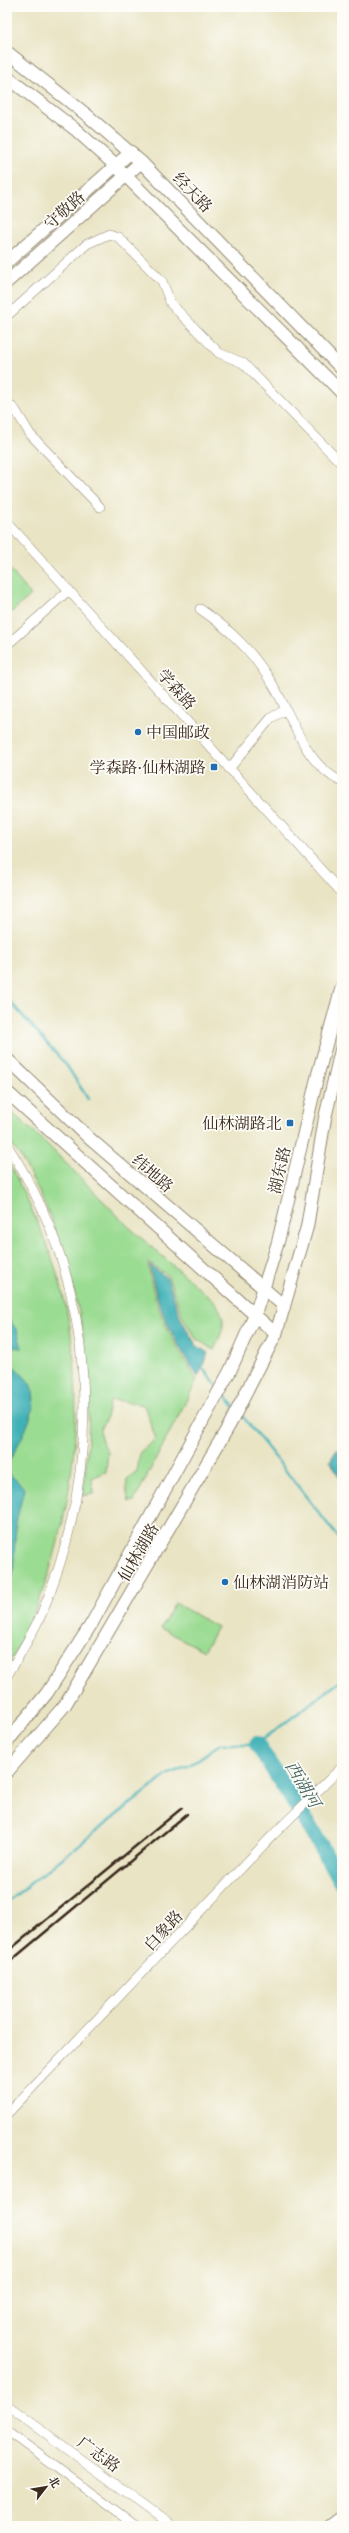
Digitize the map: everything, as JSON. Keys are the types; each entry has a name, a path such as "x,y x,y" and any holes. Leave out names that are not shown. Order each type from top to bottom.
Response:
{"main road":[{"name":"经天路","path":"7,52 142,162 342,367"},
{"path":"7,77 76,130 116,166 342,393"},
{"name":"守敬路","path":"7,262 130,152"},
{"name":"守敬路","path":"7,282 142,162"},
{"path":"312,363 342,402"},
{"name":"湖东路","path":"255,1315 278,1242 334,1009 342,986"},
{"path":"7,1092 276,1334 307,1227 325,1118 342,1046"},
{"name":"纬地路","path":"7,1059 89,1138 284,1306"},
{"name":"仙林湖路","path":"7,1742 47,1692 92,1623 230,1371 255,1315"},
{"name":"仙林湖路","path":"7,1772 66,1705 230,1424 276,1334"},
{"path":"330,2526 342,2517"}],"street":[{"path":"7,316 87,244 109,234 118,237 162,281 171,304 219,353 243,363 342,464"},
{"path":"7,402 16,411 30,434 100,507"},
{"name":"学森路","path":"7,522 342,893"},
{"path":"7,645 69,590"},
{"path":"200,609 227,628 240,641 272,684 285,710 318,766 342,782"},
{"path":"229,769 271,718 285,710"},
{"path":"7,1145 39,1201 57,1241 80,1343 85,1421 82,1465 56,1577 40,1616 7,1676"},
{"name":"白象路","path":"7,2114 272,1836 342,1767"},
{"name":"广志路","path":"7,2405 173,2526"},
{"path":"7,2431 136,2526"}],"green space":[{"path":"7,566 31,595 7,616"},
{"path":"7,1108 47,1144 129,1227 216,1303 222,1316 222,1331 214,1350 196,1339 183,1318 168,1276 148,1262 154,1294 159,1310 172,1338 197,1380 134,1501 129,1502 126,1489 127,1480 137,1472 140,1452 156,1439 144,1405 116,1400 110,1401 105,1421 100,1429 101,1439 108,1452 106,1472 92,1478 93,1494 82,1496 89,1426 86,1357 81,1322 74,1288 52,1221 29,1172 7,1136"},
{"path":"7,1159 28,1201 57,1273 69,1321 75,1371 75,1423 71,1475 62,1526 48,1576 29,1624 7,1667"},
{"path":"175,1603 217,1627 204,1651 161,1628"}],"water":[{"path":"150,1265 167,1278 181,1319 196,1345 208,1353 198,1377 181,1350 161,1310"},
{"path":"7,1317 17,1330 22,1348 7,1347"},
{"path":"7,1358 29,1382 34,1395 31,1416 27,1427 7,1466"},
{"path":"342,1448 342,1482 330,1461 336,1451"},
{"path":"7,1470 24,1489 16,1523 13,1577 8,1583"}],"waterway":[{"path":"7,998 67,1066 88,1099"},
{"path":"200,1365 217,1386"},
{"path":"223,1393 235,1408"},
{"path":"240,1413 342,1542"},
{"path":"7,1902 167,1775 190,1765 220,1744 257,1744 342,1680"},
{"name":"西湖河","path":"257,1744 314,1834 342,1884"}],"railway":[{"path":"7,1952 182,1808"},
{"path":"7,1964 187,1814"}],"place":[{"name":"中国邮政","path":"138,732"},
{"name":"学森路·仙林湖路","path":"214,767"},
{"name":"仙林湖路北","path":"290,1123"},
{"name":"仙林湖消防站","path":"225,1582"}]}
